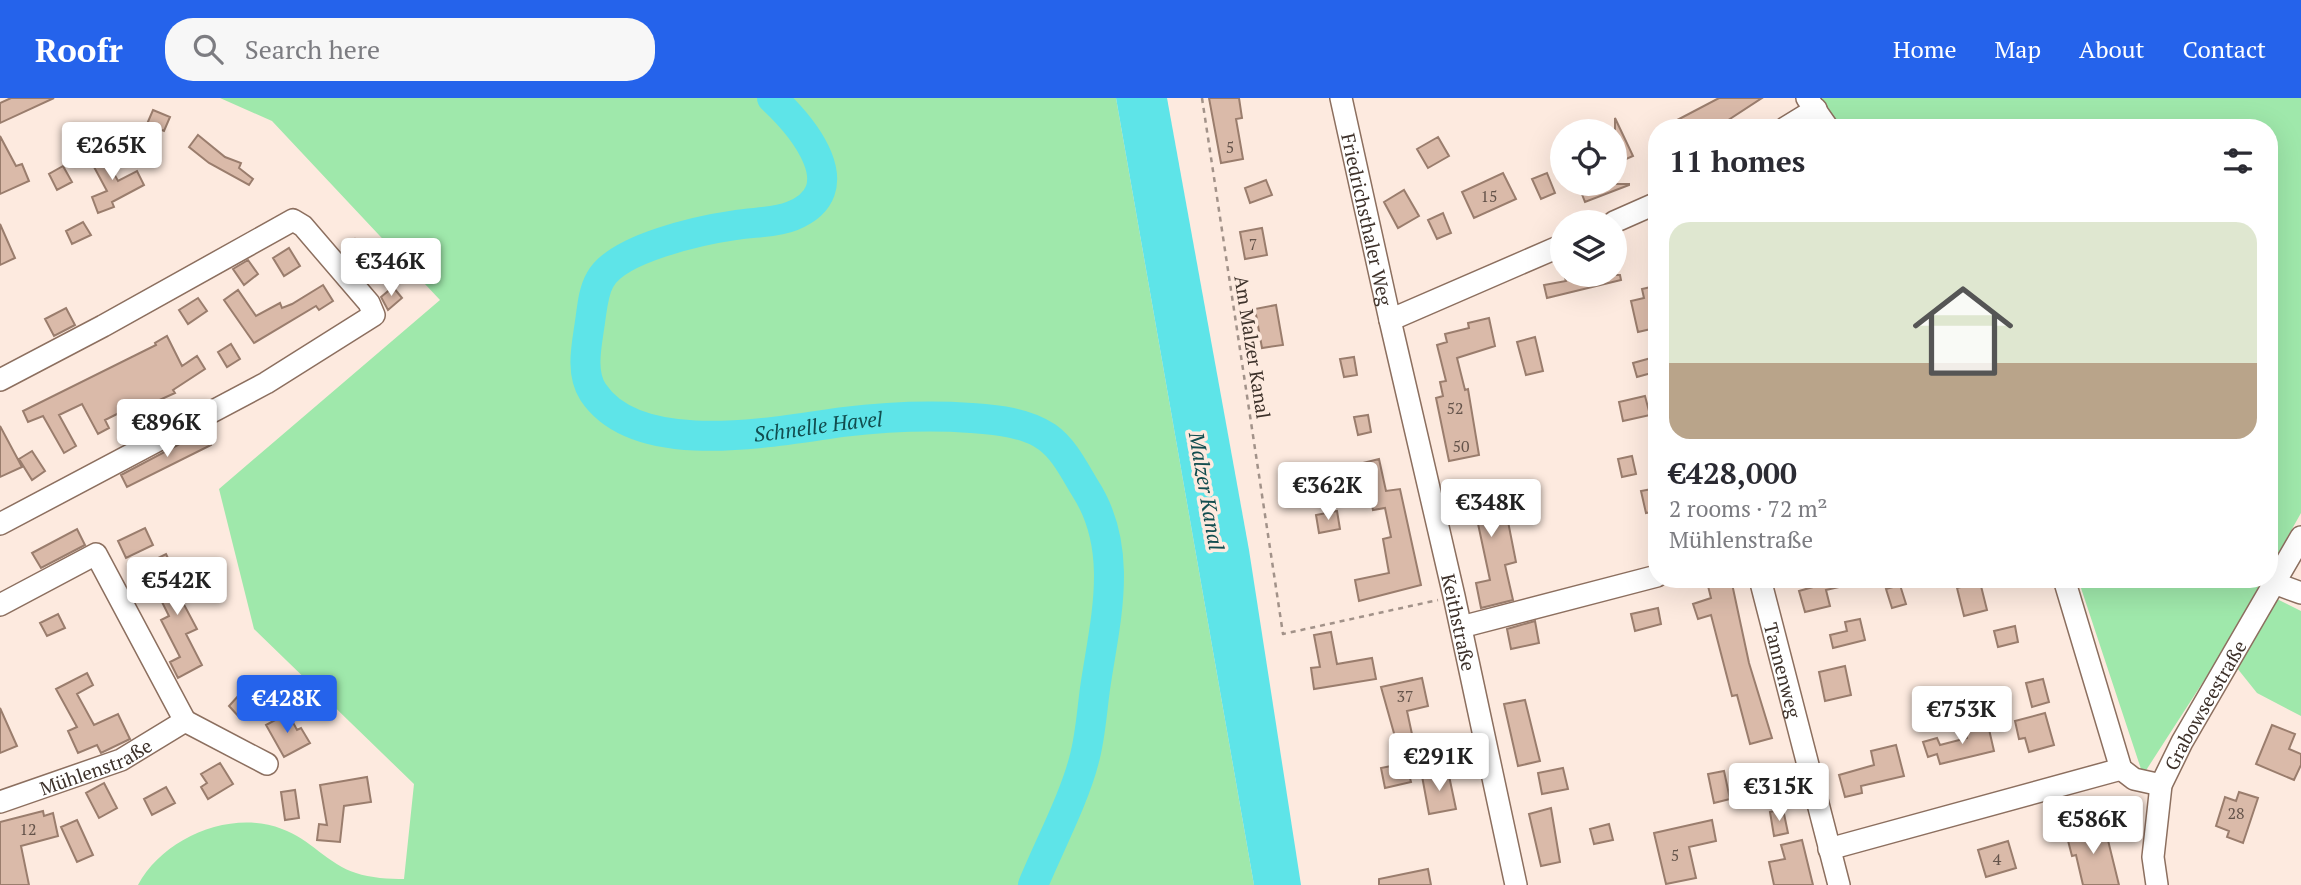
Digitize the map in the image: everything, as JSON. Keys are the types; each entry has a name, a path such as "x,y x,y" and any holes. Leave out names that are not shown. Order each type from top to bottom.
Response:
{"street":[{"name":"Friedrichsthaler Weg","path":"1341,98 1390,320 1550,250"},
{"path":"1795,119 1812,103 1822,119"},
{"path":"1627,216 1648,207"},
{"path":"0,380 293,220 303,226 369,303 374,315 266,383 0,524"},
{"name":"Keithstraße","path":"1390,320 1517,885"},
{"name":"Grabowseestraße","path":"2278,576 2301,537"},
{"path":"0,606 96,554 185,721 267,764"},
{"path":"1461,627 1648,578"},
{"path":"2278,584 2301,593"},
{"name":"Tannenweg","path":"1762,588 1839,885"},
{"path":"2067,588 2121,769 2134,779 2161,785"},
{"name":"Grabowseestraße","path":"2157,885 2153,857 2161,785 2271,588"},
{"name":"Mühlenstraße","path":"0,802 121,760 185,721"},
{"path":"1829,849 2121,769"}],"path":[{"name":"Am Malzer Kanal","path":"1202,98 1283,634 1454,596"}],"green space":[{"path":"220,98 1116,98 1254,885 138,885 149,868 181,841 200,832 242,823 262,824 292,833 337,864 356,873 404,879 414,784 254,629 219,489 440,300 272,121"},
{"path":"1814,98 2301,98 2301,513 2278,554 2278,119 1828,119"},
{"path":"2081,588 2258,588 2214,665 2143,775"},
{"path":"2277,599 2301,611 2301,716 2257,693 2237,668"}],"water":[{"name":"Malzer Kanal","path":"1116,98 1167,98 1249,550 1301,885 1254,885"}],"building":[{"path":"11,98 54,98 0,123 0,103"},
{"path":"1209,98 1239,98 1242,118 1236,119 1243,159 1221,163"},
{"path":"1719,98 1762,98 1730,119 1679,119"},
{"path":"153,110 170,117 164,131 147,124"},
{"path":"198,135 225,157 241,163 239,168 253,179 249,185 209,163 189,147"},
{"path":"0,136 16,166 22,164 29,181 0,194"},
{"path":"1438,137 1449,156 1428,168 1417,149"},
{"path":"1627,143 1633,156 1627,159"},
{"path":"100,148 118,181 137,171 144,185 112,202 114,207 98,213 92,197 107,191 87,154"},
{"path":"63,166 72,182 57,190 49,174"},
{"path":"1503,173 1516,199 1474,218 1462,192"},
{"path":"1547,173 1550,195 1541,199 1532,179"},
{"path":"1266,180 1272,195 1250,203 1245,188"},
{"path":"1404,190 1419,216 1398,228 1384,202"},
{"path":"1583,196 1601,196 1585,202"},
{"path":"1443,213 1451,233 1437,239 1428,220"},
{"path":"83,222 91,235 72,244 66,231"},
{"path":"0,224 15,258 0,265"},
{"path":"1262,228 1267,255 1245,259 1240,232"},
{"path":"355,239 366,250 352,263 342,252"},
{"path":"289,248 300,266 284,276 273,258"},
{"path":"248,260 258,274 244,285 233,269"},
{"path":"1550,284 1550,287 1592,287 1547,298 1544,285"},
{"path":"323,285 333,301 319,310 316,306 254,343 224,300 238,290 256,316 280,303 282,308 292,304"},
{"path":"393,287 402,298 388,310 381,297"},
{"path":"1648,288 1648,330 1638,332 1631,301 1644,298 1642,289"},
{"path":"198,298 207,311 188,324 179,310"},
{"path":"1276,305 1283,345 1262,348 1255,309"},
{"path":"66,308 75,325 54,336 45,319"},
{"path":"1489,318 1495,346 1457,358 1465,390 1468,389 1479,455 1449,461 1436,398 1443,396 1440,382 1446,381 1437,345 1447,342 1445,334 1469,328 1468,323"},
{"path":"167,336 182,366 197,356 205,369 173,390 175,393 133,412 131,407 105,420 109,428 98,434 82,404 59,415 76,446 64,453 43,416 28,422 23,411 156,345 155,343"},
{"path":"1535,337 1543,371 1526,375 1517,342"},
{"path":"231,344 240,359 227,367 218,352"},
{"path":"1354,357 1357,375 1344,377 1340,359"},
{"path":"1648,359 1648,374 1637,377 1633,363"},
{"path":"1645,396 1648,415 1623,421 1619,402"},
{"path":"1368,415 1371,432 1358,435 1354,417"},
{"path":"0,426 22,467 0,477"},
{"path":"204,431 211,445 127,487 121,475"},
{"path":"32,451 45,471 32,480 19,459"},
{"path":"1632,456 1636,474 1622,477 1618,459"},
{"path":"1379,459 1386,491 1400,489 1421,585 1359,601 1355,580 1389,573 1383,539 1391,537 1385,508 1373,510 1363,463"},
{"path":"1500,481 1516,562 1505,565 1513,600 1481,608 1476,583 1490,580 1477,519 1465,522 1459,489"},
{"path":"1648,490 1648,513 1646,513 1641,491"},
{"path":"1337,511 1340,529 1319,533 1316,515"},
{"path":"145,528 153,545 126,558 118,541"},
{"path":"77,529 85,545 41,568 32,553"},
{"path":"166,554 180,584 184,581 190,594 181,599 197,629 186,634 202,665 178,678 170,662 180,657 161,620 169,616 158,594 165,591 150,562"},
{"path":"1708,588 1733,588 1749,663 1772,738 1750,744 1737,695 1732,696 1711,615 1698,619 1693,604 1711,598"},
{"path":"1810,588 1835,588 1826,590 1830,606 1805,612 1799,591"},
{"path":"1901,588 1906,604 1892,608 1886,589"},
{"path":"1957,588 1982,588 1987,610 1964,616"},
{"path":"1658,608 1661,624 1635,631 1631,614"},
{"path":"58,614 65,628 47,636 40,623"},
{"path":"1860,619 1865,640 1833,648 1830,635 1847,631 1845,622"},
{"path":"1535,621 1539,643 1511,649 1507,629"},
{"path":"2015,626 2018,642 1998,647 1994,631"},
{"path":"1331,632 1337,664 1372,658 1376,679 1314,689 1311,668 1320,667 1314,635"},
{"path":"1845,666 1851,695 1825,701 1819,672"},
{"path":"87,673 93,685 77,694 94,725 118,714 130,739 101,753 97,745 78,753 68,731 77,727 56,689"},
{"path":"1422,678 1428,706 1407,711 1415,748 1399,751 1381,687"},
{"path":"2043,679 2049,702 2032,707 2026,683"},
{"path":"239,695 251,707 240,718 229,706"},
{"path":"1525,700 1540,761 1518,766 1504,704"},
{"path":"0,708 17,746 0,753"},
{"path":"288,713 297,730 301,728 310,743 284,757 266,725"},
{"path":"2045,713 2054,745 2029,752 2025,738 2019,739 2015,721"},
{"path":"1988,725 1994,751 1940,764 1937,754 1928,757 1923,742 1937,738 1940,745 1967,738 1966,729"},
{"path":"2272,725 2295,734 2289,749 2301,754 2301,765 2294,780 2256,764"},
{"path":"1896,745 1904,776 1861,786 1862,793 1845,797 1839,775 1874,765 1871,751"},
{"path":"220,763 233,784 208,799 201,787 207,783 201,774"},
{"path":"1406,763 1411,782 1385,788 1381,768"},
{"path":"1563,768 1568,789 1542,794 1538,773"},
{"path":"1448,771 1456,809 1429,814 1422,776"},
{"path":"1724,771 1730,799 1714,803 1708,774"},
{"path":"367,777 371,802 344,806 340,842 317,840 319,824 327,825 320,785"},
{"path":"104,783 117,808 99,818 86,793"},
{"path":"166,787 175,803 152,815 144,799"},
{"path":"295,790 299,818 285,820 281,792"},
{"path":"2239,792 2258,798 2243,843 2227,837 2229,831 2216,826 2225,797 2236,801"},
{"path":"1551,808 1560,862 1541,866 1529,814"},
{"path":"1783,809 1788,833 1774,836 1770,812"},
{"path":"43,811 44,816 53,813 58,836 21,846 29,885 0,885 0,822"},
{"path":"77,820 93,855 77,862 61,827"},
{"path":"1712,820 1716,841 1689,847 1696,878 1666,884 1654,833"},
{"path":"1609,824 1613,840 1594,844 1590,829"},
{"path":"2104,824 2119,885 2083,885 2076,855 2072,856 2066,833"},
{"path":"1802,840 1813,885 1774,885 1769,862 1785,859 1781,845"},
{"path":"2008,841 2016,868 1986,877 1978,850"},
{"path":"1428,869 1431,885 1379,885 1379,879"}],"waterway":[{"name":"Schnelle Havel","path":"772,98 797,125 818,158 822,175 820,191 811,205 792,216 721,227 661,242 623,259 609,269 600,280 593,301 586,358 589,384 593,392 614,413 642,427 674,434 746,434 875,419 955,417 1020,425 1047,437 1059,448 1073,467 1097,511 1105,534 1109,583 1084,760 1068,806 1033,885"}]}
